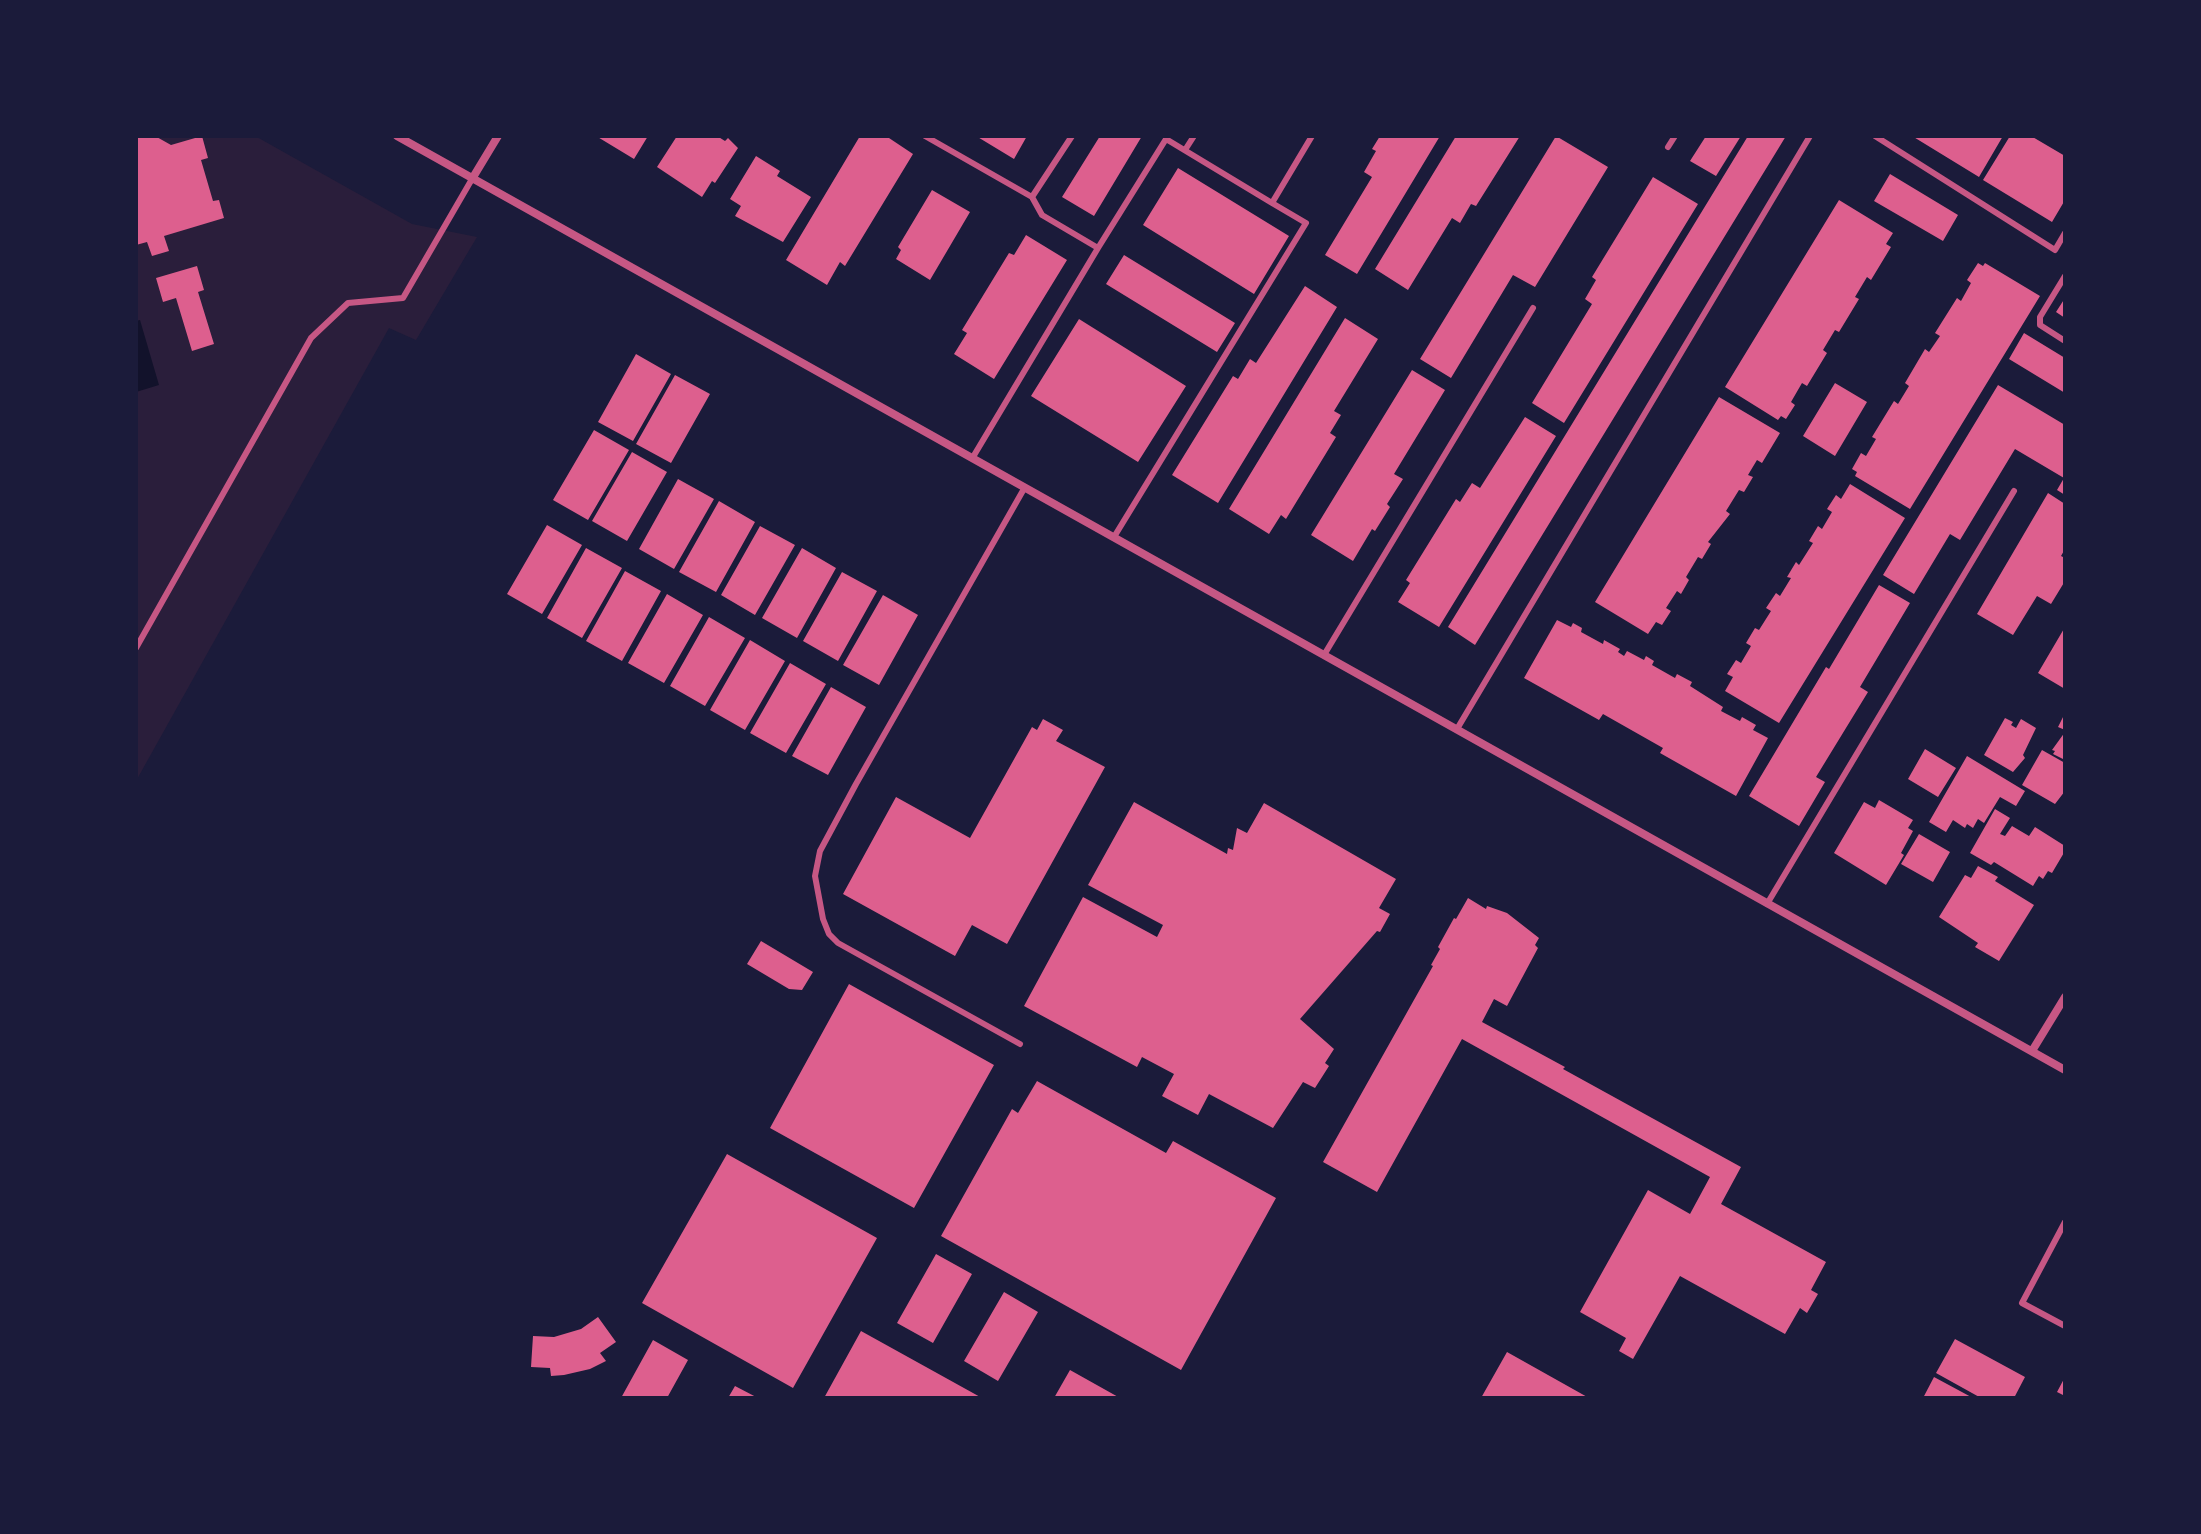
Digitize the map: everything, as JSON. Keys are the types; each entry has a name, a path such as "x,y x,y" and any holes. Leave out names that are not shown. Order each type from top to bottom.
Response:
{"street":[{"path":"397,136 2065,1070"},
{"path":"472,179 498,136"},
{"path":"2032,1051 2065,997"}],"lane":[{"path":"925,136 1032,197 1042,215 1098,248"},
{"path":"1032,197 1072,136"},
{"path":"1185,150 1194,136"},
{"path":"1272,203 1312,136"},
{"path":"1668,147 1675,136"},
{"path":"1457,729 1810,136"},
{"path":"1875,136 2055,250 2065,233"},
{"path":"973,457 1166,139 1306,223 1114,537"},
{"path":"136,648 311,338 348,303 403,298 472,179"},
{"path":"2065,276 2040,317 2040,325 2065,341"},
{"path":"1324,655 1533,308"},
{"path":"1020,1044 838,943 829,934 823,919 815,876 820,851 842,810 1025,487"},
{"path":"1767,904 2014,491"},
{"path":"2065,1222 2022,1303 2065,1326"}],"shaded area":[{"path":"136,136 255,136 412,224 477,237 416,340 389,328 136,781"},
{"path":"140,320 159,385 136,392 136,321"}],"building":[{"path":"136,136 155,136 171,145 202,136 208,158 201,160 213,201 219,200 224,218 164,236 169,251 152,256 147,242 136,245"},
{"path":"596,136 648,136 634,159"},
{"path":"677,136 717,136 725,141 728,138 738,148 702,197 657,167"},
{"path":"860,136 886,136 913,154 845,266 840,262 827,285 786,260"},
{"path":"976,136 1027,136 1014,159"},
{"path":"1100,136 1142,136 1094,216 1062,197"},
{"path":"1380,136 1440,136 1357,274 1325,255 1372,177 1364,172 1376,151 1372,149"},
{"path":"1456,136 1520,136 1476,206 1471,204 1460,223 1452,218 1408,290 1375,269"},
{"path":"1556,136 1608,167 1535,287 1513,275 1451,378 1420,359"},
{"path":"1706,136 1741,136 1716,176 1690,161"},
{"path":"1748,136 1786,136 1475,645 1448,627"},
{"path":"1912,136 2003,136 1979,177"},
{"path":"2010,136 2031,136 2065,156 2065,200 2052,222 1983,180"},
{"path":"756,156 780,171 777,176 811,197 783,242 735,216 741,206 730,199"},
{"path":"1178,168 1289,236 1254,294 1143,225"},
{"path":"1890,174 1958,215 1943,241 1874,201"},
{"path":"1653,177 1698,204 1564,423 1532,403 1592,304 1585,299 1596,280 1592,277"},
{"path":"932,190 970,212 930,280 896,259 901,250 898,247"},
{"path":"1839,200 1893,233 1886,244 1891,247 1871,280 1867,277 1855,297 1859,299 1839,332 1835,330 1823,350 1827,353 1807,386 1802,383 1791,402 1795,405 1786,419 1781,416 1778,420 1725,387"},
{"path":"1026,235 1067,260 994,379 954,354 967,333 962,330 1009,253 1014,255"},
{"path":"1124,255 1235,323 1217,352 1106,284"},
{"path":"1978,263 1983,266 1985,263 2040,296 1910,509 1855,476 1857,472 1852,469 1861,453 1866,456 1876,439 1872,437 1894,401 1898,404 1909,386 1905,383 1925,349 1929,352 1940,336 1935,333 1957,298 1961,301 1971,283 1967,280"},
{"path":"197,266 204,290 198,292 214,344 192,351 176,298 163,302 156,278"},
{"path":"1305,286 1337,307 1218,503 1172,475 1233,376 1238,379 1250,359 1256,363"},
{"path":"2065,298 2065,318 2056,312"},
{"path":"1345,318 1378,339 1334,411 1341,415 1330,433 1336,437 1286,519 1281,515 1269,534 1229,509"},
{"path":"1079,319 1186,386 1138,462 1031,396"},
{"path":"2024,333 2065,358 2065,393 2009,359"},
{"path":"636,354 671,374 633,441 598,422"},
{"path":"1412,370 1445,390 1394,474 1403,479 1387,504 1390,507 1375,531 1372,529 1353,561 1311,535"},
{"path":"675,375 710,394 671,463 636,444"},
{"path":"1835,383 1867,402 1835,456 1803,436"},
{"path":"1998,385 2065,425 2065,495 2057,490 2064,478 2015,449 1960,540 1950,534 1914,594 1883,575"},
{"path":"1719,397 1780,433 1762,463 1757,460 1748,475 1753,477 1744,492 1739,490 1726,511 1730,514 1708,542 1711,544 1702,559 1698,557 1686,577 1689,580 1681,594 1677,591 1666,608 1671,611 1662,625 1656,622 1648,634 1595,602"},
{"path":"1525,417 1556,436 1439,627 1398,602 1410,583 1406,580 1456,499 1460,502 1472,483 1480,488"},
{"path":"594,430 629,450 588,520 553,500"},
{"path":"632,452 667,472 627,541 592,521"},
{"path":"678,479 714,499 674,569 639,549"},
{"path":"1850,484 1905,518 1779,723 1725,691 1733,677 1727,674 1736,660 1741,663 1751,646 1746,643 1755,628 1759,630 1771,611 1766,608 1776,593 1780,596 1796,562 1799,565 1813,543 1809,541 1818,526 1822,529 1832,512 1827,509 1836,495 1841,499"},
{"path":"2048,493 2065,504 2065,549 2061,556 2065,558 2065,581 2051,604 2037,596 2013,635 1977,614"},
{"path":"719,501 755,522 716,592 679,572"},
{"path":"547,525 582,545 542,614 507,594"},
{"path":"760,526 795,545 755,615 721,595"},
{"path":"586,548 622,568 582,638 547,618"},
{"path":"802,548 836,568 797,638 762,618"},
{"path":"625,571 661,591 622,661 586,641"},
{"path":"842,572 877,591 838,661 803,641"},
{"path":"1879,585 1910,603 1860,687 1868,692 1816,777 1825,782 1799,826 1749,796"},
{"path":"667,594 703,615 664,683 628,663"},
{"path":"883,595 918,615 879,685 843,665"},
{"path":"709,617 745,638 705,706 670,686"},
{"path":"1557,620 1571,627 1573,623 1582,628 1581,632 1620,649 1618,652 1624,656 1627,651 1644,660 1646,656 1654,661 1652,665 1675,678 1677,674 1692,682 1690,686 1723,707 1721,711 1756,725 1753,730 1768,738 1736,796 1660,753 1663,748 1603,714 1599,720 1524,678"},
{"path":"2065,627 2065,689 2038,673"},
{"path":"750,640 785,661 745,730 710,710"},
{"path":"790,663 826,684 786,753 750,733"},
{"path":"831,687 866,707 828,775 792,756"},
{"path":"2065,713 2065,730 2058,727"},
{"path":"2005,718 2013,722 2011,725 2016,728 2021,719 2036,728 2023,755 2025,758 2013,772 1984,755"},
{"path":"1043,719 1063,730 1056,741 1105,767 1007,944 972,925 955,956 843,894 896,797 970,838 1032,727 1037,730"},
{"path":"2065,732 2065,760 2053,754 2055,751 2052,750"},
{"path":"1925,749 1956,768 1938,797 1908,779"},
{"path":"2042,750 2065,763 2065,791 2055,804 2022,785"},
{"path":"1967,756 2025,791 2016,806 2000,797 1984,823 1978,819 1973,828 1967,824 1965,828 1953,820 1946,832 1929,822"},
{"path":"1879,800 1913,820 1908,828 1913,831 1901,853 1904,855 1886,885 1834,853 1864,802 1875,808"},
{"path":"1134,802 1227,854 1228,848 1233,850 1237,828 1247,833 1264,803 1396,879 1379,908 1390,914 1380,932 1377,931 1300,1019 1334,1049 1325,1063 1329,1066 1315,1088 1303,1082 1273,1128 1209,1094 1198,1115 1162,1096 1174,1074 1142,1057 1137,1067 1024,1006 1083,897 1157,937 1163,925 1088,885"},
{"path":"1995,809 2010,818 2000,834 2005,836 2012,826 2029,836 2035,827 2065,846 2052,873 2048,871 2043,879 2039,876 2033,886 1994,862 1991,865 1970,853"},
{"path":"1919,834 1950,852 1933,882 1901,864"},
{"path":"1978,866 1998,877 1995,881 2034,905 1999,961 1975,947 1978,943 1939,917 1965,875 1971,878"},
{"path":"1468,898 1486,909 1487,906 1507,913 1539,938 1535,945 1538,948 1507,1006 1494,999 1482,1022 1741,1167 1721,1204 1826,1262 1811,1290 1818,1294 1807,1313 1800,1308 1785,1334 1680,1276 1633,1359 1619,1351 1626,1338 1580,1312 1648,1190 1690,1214 1710,1177 1462,1039 1377,1192 1323,1162 1433,966 1440,949 1438,947"},
{"path":"761,941 813,972 802,990 789,989 747,964"},
{"path":"849,984 994,1065 914,1208 770,1128"},
{"path":"1037,1081 1166,1153 1173,1141 1276,1198 1181,1370 941,1236 1012,1109 1018,1113"},
{"path":"727,1154 877,1238 793,1388 642,1303"},
{"path":"936,1254 972,1274 933,1343 897,1323"},
{"path":"1004,1292 1038,1312 998,1381 964,1361"},
{"path":"598,1317 616,1342 600,1353 606,1361 590,1369 564,1375 551,1376 550,1368 531,1367 533,1336 554,1337 581,1329"},
{"path":"861,1331 982,1398 824,1398"},
{"path":"1955,1339 2025,1377 2014,1398 1981,1398 1936,1373"},
{"path":"653,1340 688,1360 667,1398 621,1398"},
{"path":"1507,1352 1589,1398 1481,1398"},
{"path":"1070,1370 1120,1398 1054,1398"},
{"path":"1934,1377 1973,1398 1923,1398"},
{"path":"2065,1377 2065,1396 2057,1392"},
{"path":"735,1386 758,1398 728,1398"}]}
